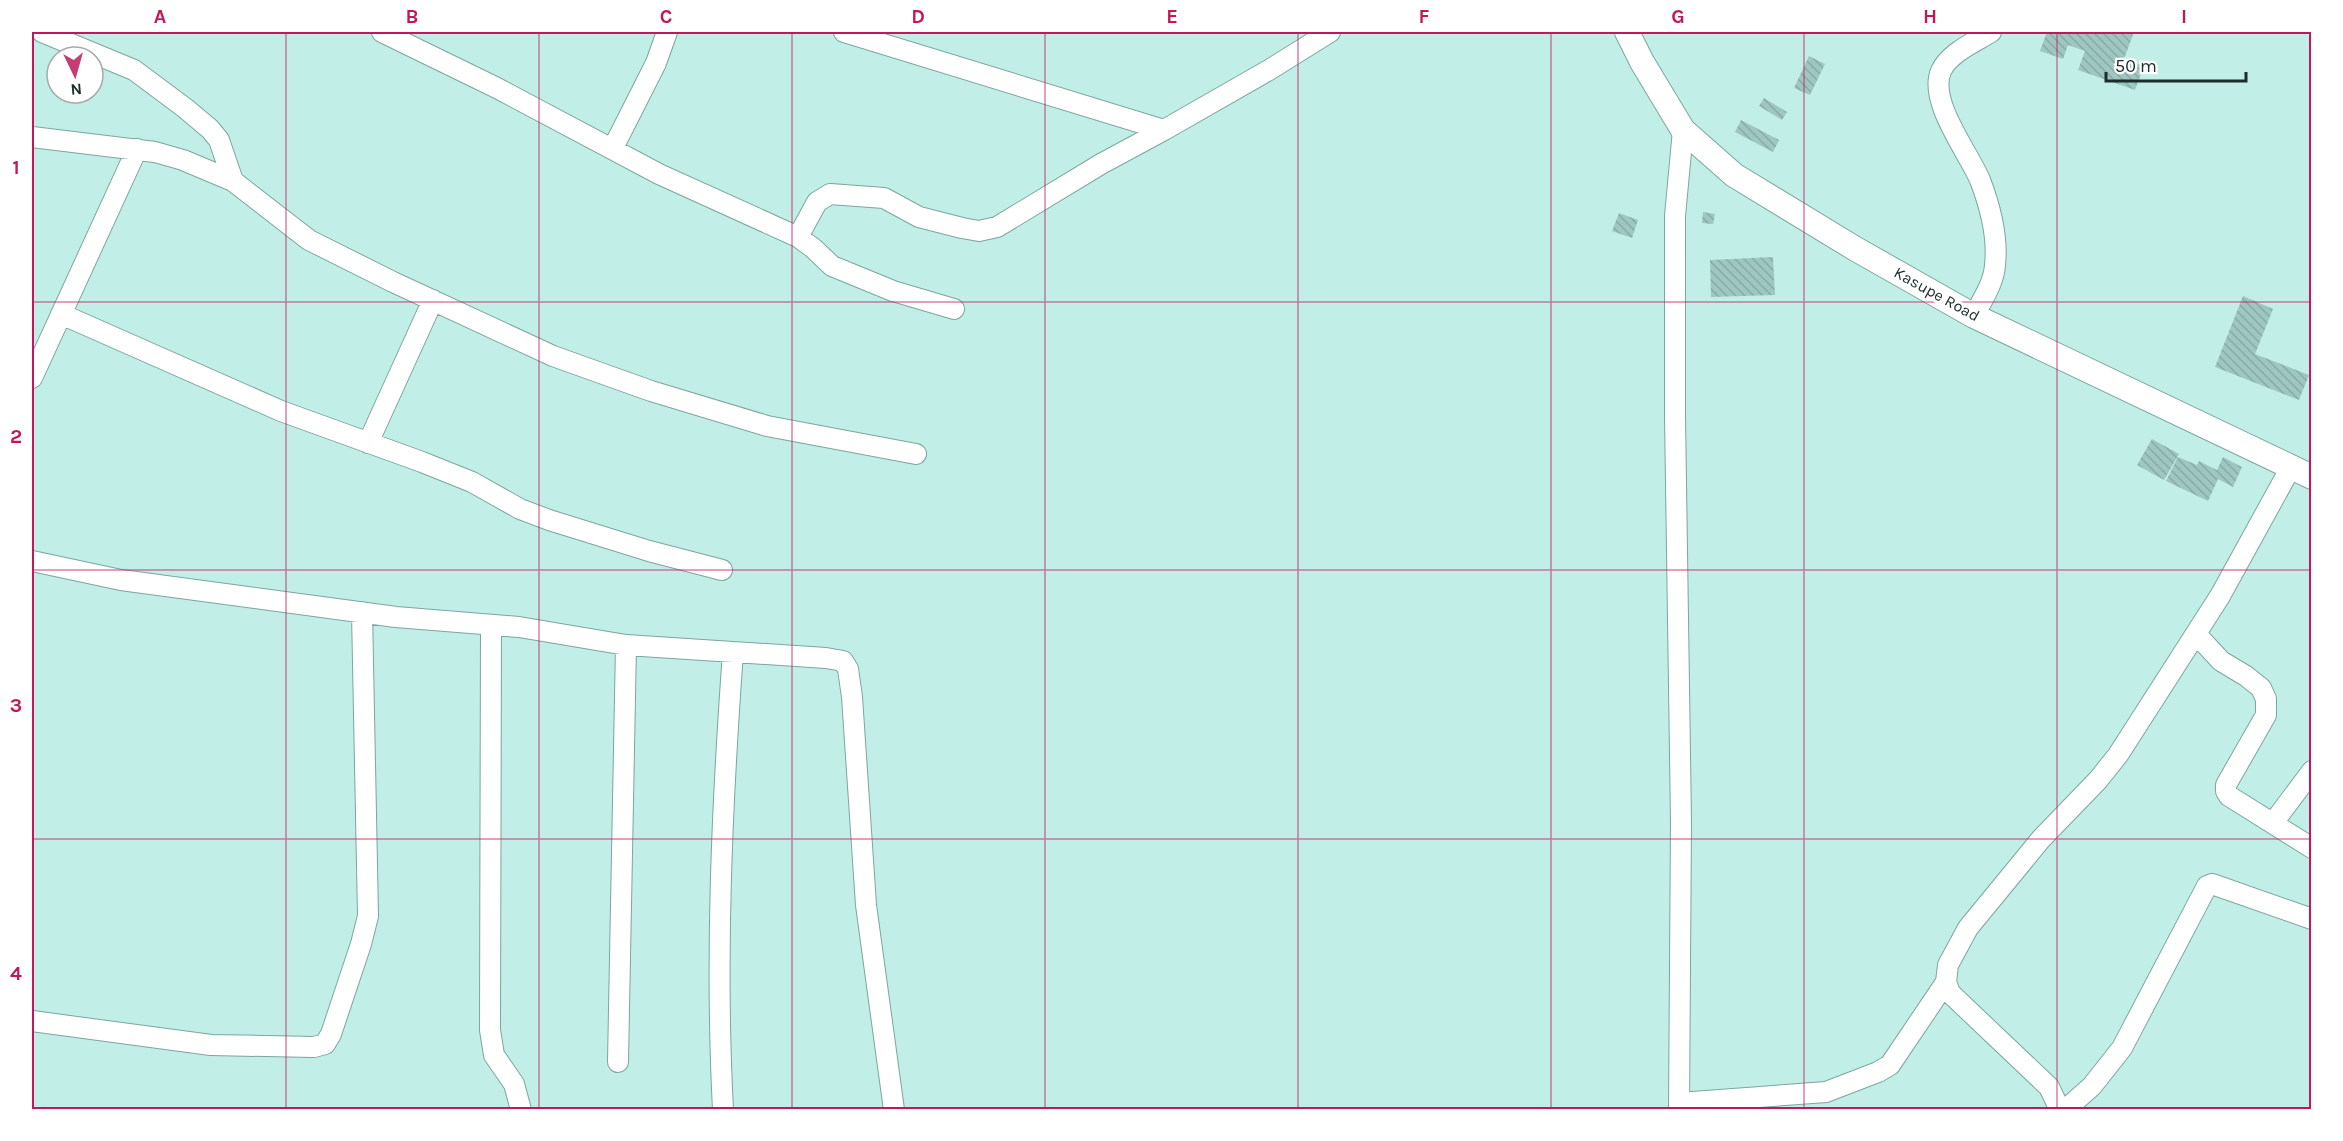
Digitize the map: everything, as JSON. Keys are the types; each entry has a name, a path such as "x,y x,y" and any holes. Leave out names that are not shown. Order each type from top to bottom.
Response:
{"street":[{"path":"42,32 134,70 185,108 210,129 219,140 233,181"},
{"path":"382,32 497,88 659,174 798,237 832,266 893,291 954,309"},
{"path":"613,148 656,63 667,32"},
{"path":"843,32 1164,130"},
{"name":"Kasupe Road","path":"1627,32 1642,62 1683,130 1734,174 1854,248 1974,316 2301,472"},
{"path":"1974,316 1993,278 1995,264 1992,223 1980,181 1957,138 1941,101 1939,82 1941,71 1949,60 1991,32"},
{"path":"798,237 817,202 830,194 884,198 930,222 979,231 988,230 1164,130 1322,33"},
{"path":"1683,130 1675,216 1675,416 1681,822 1679,1106 1826,1092 1878,1072 1890,1065 1947,982"},
{"path":"32,138 166,154 233,181 309,240 553,356 651,391 767,426 916,454"},
{"path":"32,378 137,149"},
{"path":"368,443 433,300"},
{"path":"61,314 271,407 472,482 520,509 649,551 722,570"},
{"path":"2060,1110 2049,1087 1955,1000 1947,982 1948,964 1968,928 2041,839 2105,772 2301,472"},
{"path":"32,561 133,582 362,612 519,627 626,645 843,661 848,669 866,905 894,1110"},
{"path":"32,1021 212,1045 302,1048 320,1047 325,1044 331,1034 350,978 368,916 362,612"},
{"path":"491,626 490,1030 494,1055 514,1084 521,1110"},
{"path":"2196,634 2221,661 2246,676 2260,688 2266,699 2266,715 2226,785 2226,791 2229,796 2312,848"},
{"path":"618,1062 626,645"},
{"path":"723,1110 721,956 723,792 733,652"},
{"path":"2273,823 2312,771"},
{"path":"2064,1110 2092,1086 2122,1048 2207,886 2212,884 2311,919"}],"building":[{"path":"2047,32 2134,32 2124,59 2144,66 2135,90 2078,70 2085,51 2068,45 2063,59 2040,51"},
{"path":"1809,56 1825,64 1810,95 1794,88"},
{"path":"1764,98 1787,112 1782,120 1759,106"},
{"path":"1741,120 1779,140 1773,152 1735,132"},
{"path":"1703,212 1715,214 1713,224 1702,223"},
{"path":"1619,213 1638,220 1632,238 1612,231"},
{"path":"1773,257 1775,295 1711,297 1710,260"},
{"path":"2243,296 2273,309 2255,354 2309,375 2299,400 2215,367"},
{"path":"2152,439 2179,454 2164,480 2137,465"},
{"path":"2178,457 2197,465 2199,461 2217,470 2223,457 2242,467 2233,487 2218,479 2208,501 2166,481"}]}
